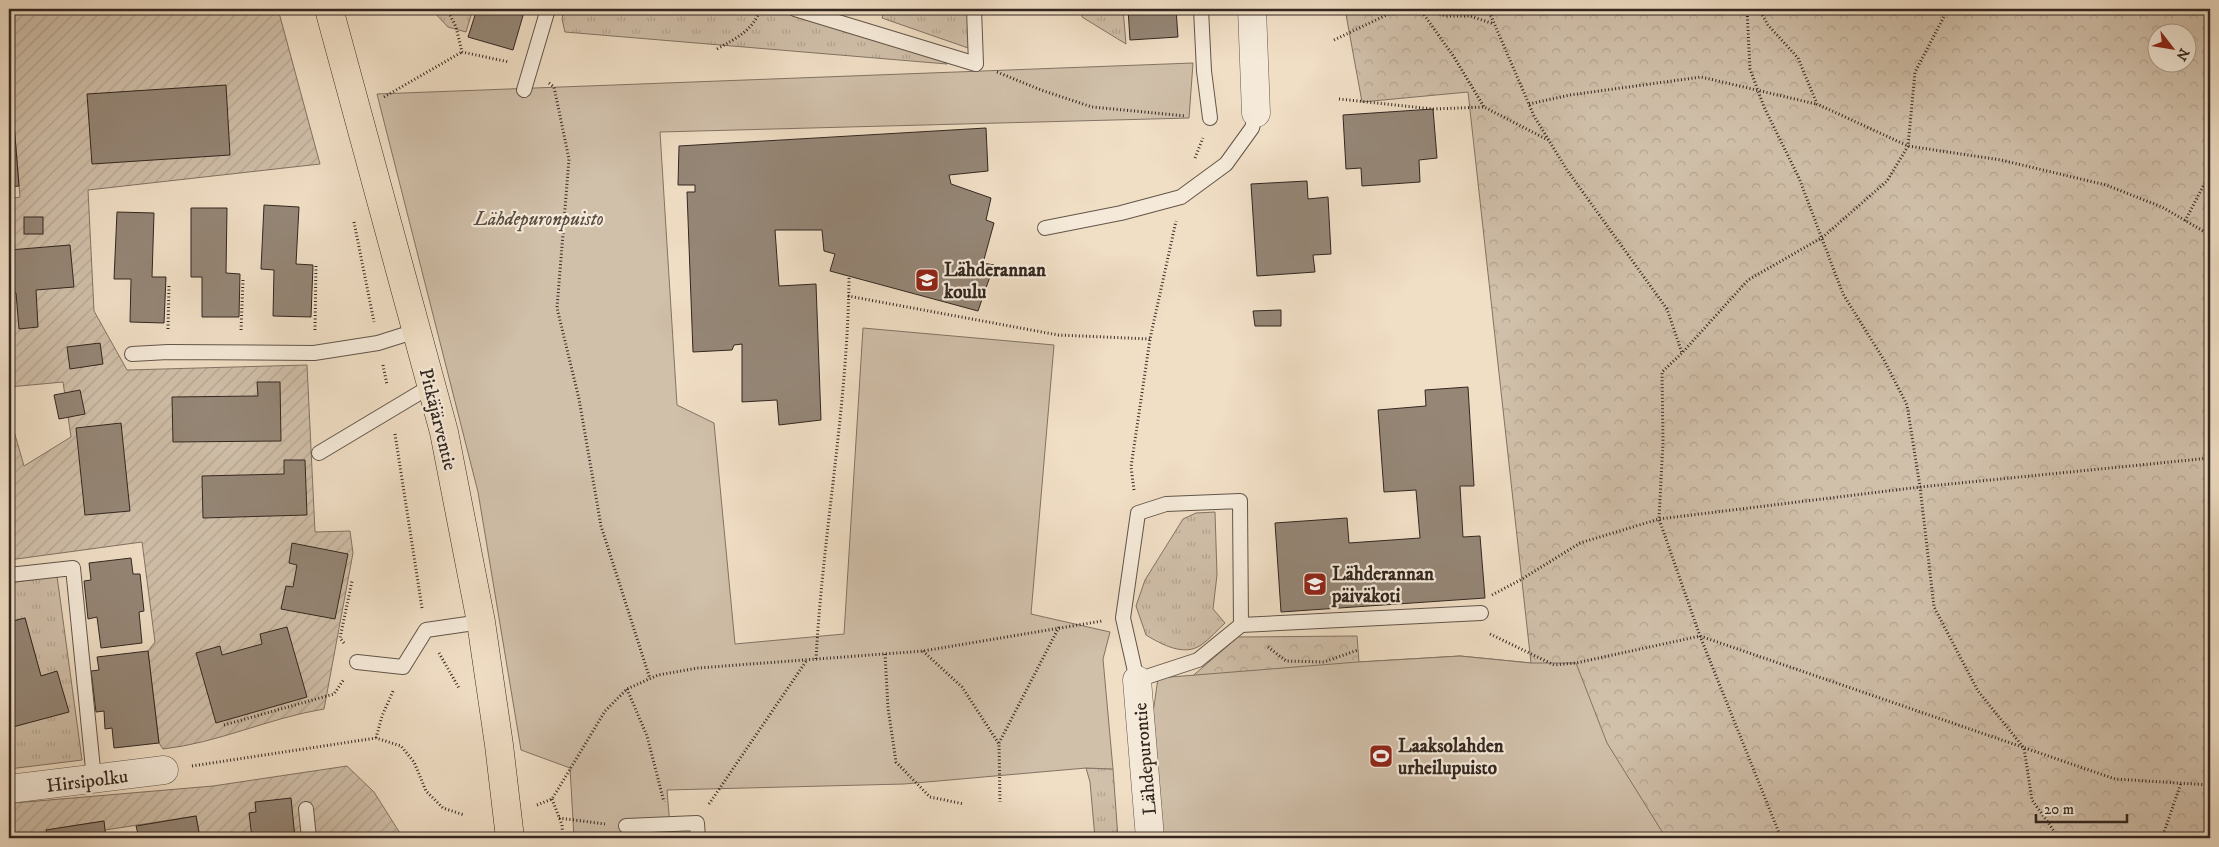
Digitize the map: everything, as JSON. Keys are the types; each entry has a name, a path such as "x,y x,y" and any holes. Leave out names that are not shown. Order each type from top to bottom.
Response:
{"main road":[{"name":"Pitkäjärventie","path":"329,9 444,432 481,622 499,744 510,838"}],"street":[{"path":"1252,9 1256,113"},
{"name":"Lähdepurontie","path":"1137,680 1150,838"},
{"name":"Hirsipolku","path":"9,789 164,770"}],"lane":[{"path":"524,90 548,9"},
{"path":"795,9 976,64 974,9"},
{"path":"1201,9 1204,71 1210,118"},
{"path":"1045,228 1121,213 1181,197 1226,164 1252,128 1256,113"},
{"path":"132,354 168,352 240,354 314,353 378,342 416,331"},
{"path":"319,453 431,386"},
{"path":"1241,624 1240,501 1166,504 1138,513 1124,618 1137,680 1198,660 1241,624 1481,613"},
{"path":"9,575 73,568 94,779"},
{"path":"357,662 403,667 426,630 481,622"},
{"path":"306,809 309,838"},
{"path":"626,826 697,822 698,838"}],"path":[{"path":"447,9 456,27 462,52"},
{"path":"717,49 738,37 754,24 761,9"},
{"path":"1334,40 1399,9"},
{"path":"1422,9 1446,16 1470,16 1495,24"},
{"path":"1422,9 1484,107"},
{"path":"1488,9 1529,104 1549,141 1567,170 1668,309 1682,353"},
{"path":"1747,9 1750,69 1759,92 1799,178 1843,294 1884,360 1907,405 1920,487 1934,606 1978,691 2024,748 2032,800 2059,838"},
{"path":"1759,9 1768,25 1798,58 1817,104"},
{"path":"1781,838 1700,636 1659,519 1663,442 1662,372 1682,353 1748,280 1822,237 1887,181 1908,146 1915,72 1948,9"},
{"path":"357,112 462,52 484,56"},
{"path":"976,64 1041,90 1092,107 1210,118"},
{"path":"530,68 554,87 569,159 557,308 579,399 601,526 650,679"},
{"path":"1529,104 1570,94 1701,77 1817,104 1908,146 2001,160 2106,185 2162,207 2210,235"},
{"path":"1339,99 1433,108 1484,107 1549,141"},
{"path":"2185,221 2210,173"},
{"path":"1138,513 1131,467 1150,339 1181,197"},
{"path":"314,353 316,265"},
{"path":"816,659 818,623 840,417 849,276"},
{"path":"240,354 243,280"},
{"path":"168,284 168,352"},
{"path":"848,296 1058,335 1150,339"},
{"path":"2210,458 1920,487 1659,519 1580,543 1522,580 1492,595 1481,613 1484,631 1554,665 1576,663 1700,636 2115,779 2210,786"},
{"path":"224,725 334,694 357,662 340,638 352,581"},
{"path":"537,805 552,799 605,710 626,689 658,675 698,668 923,651 1059,627 1124,618"},
{"path":"1241,624 1286,661 1324,662 1358,650"},
{"path":"1000,802 999,744 1059,627"},
{"path":"923,651 962,686 999,744"},
{"path":"885,654 888,708 896,762 930,797 964,804"},
{"path":"697,822 807,660"},
{"path":"376,738 382,716 403,667"},
{"path":"626,689 647,736 670,824"},
{"path":"164,770 376,738 401,746 414,762 426,791 443,808 464,815"},
{"path":"2162,838 2181,784"},
{"path":"552,799 559,818 563,838"},
{"path":"559,818 626,826"}],"green space":[{"path":"9,9 278,9 320,164 88,190 94,311 127,370 307,365 315,532 350,531 353,553 324,709 283,718 204,741 163,749 159,743 148,651 155,642 142,542 9,560 9,414 24,466 71,437 63,382 9,387 9,199 20,197 12,99 9,99"},
{"path":"431,9 473,9 466,32 448,27"},
{"path":"564,9 777,9 934,56 947,64 565,32 562,19"},
{"path":"885,9 967,9 971,49 882,18"},
{"path":"1082,9 1123,9 1126,44 1082,17"},
{"path":"1345,9 2210,9 2210,838 1165,838 1153,710 1238,637 1357,636 1359,662 1460,656 1531,663 1468,92 1362,102"},
{"name":"Lähdepuronpuisto","path":"1193,63 1189,118 660,132 677,405 714,423 735,644 844,634 863,328 1054,345 1031,614 1110,632 1103,659 1113,769 1086,768 904,784 667,790 671,838 574,838 570,768 521,750 478,492 377,94"},
{"path":"1215,512 1217,575 1213,609 1225,623 1201,645 1187,650 1173,648 1146,635 1136,606 1145,580 1183,519 1196,513"},
{"path":"57,576 82,760 9,769 9,728 68,711 57,672 41,676 25,618 9,622 9,583"},
{"name":"Laaksolahden urheilupuisto","path":"1460,656 1531,663 1576,663 1607,743 1666,838 1150,838 1145,769 1158,678"},
{"path":"347,766 374,792 403,838 200,838 196,816 105,830 103,821 47,830 47,834 9,838 9,808 14,803 213,786"},
{"path":"1086,768 1113,769 1118,838 1095,838 1090,782"}],"building":[{"path":"477,9 532,9 530,13 524,12 513,50 468,37"},
{"path":"1128,9 1176,9 1178,37 1130,40"},
{"path":"226,85 230,155 92,164 87,94"},
{"path":"9,99 12,99 19,186 9,187"},
{"path":"1433,109 1437,158 1419,160 1420,182 1362,186 1361,168 1346,169 1343,115"},
{"name":"Lähderannan koulu","path":"986,128 988,171 949,175 951,184 991,198 986,220 994,223 983,263 994,265 978,311 830,271 835,254 824,251 822,230 775,230 779,286 816,284 821,420 779,425 777,400 742,402 742,344 734,345 732,350 693,352 687,192 695,192 695,185 678,185 679,146"},
{"path":"1307,181 1308,199 1328,197 1331,254 1313,255 1315,272 1257,276 1251,184"},
{"path":"264,205 299,207 296,264 313,265 311,317 273,316 274,270 261,269"},
{"path":"191,208 227,208 226,273 240,274 239,317 202,317 202,277 191,277"},
{"path":"117,212 154,213 152,277 166,277 164,323 130,322 131,279 114,279"},
{"path":"24,217 43,217 43,234 24,234"},
{"path":"70,245 74,287 36,290 38,327 19,329 16,293 9,293 9,250"},
{"path":"1281,310 1281,326 1255,326 1253,311"},
{"path":"100,343 103,364 70,369 67,347"},
{"path":"257,382 280,382 281,441 173,442 172,397 258,396"},
{"name":"Lähderannan päiväkoti","path":"1468,387 1474,486 1460,486 1463,537 1480,536 1485,598 1281,612 1275,523 1347,518 1349,543 1420,538 1416,490 1384,492 1378,410 1426,406 1425,390"},
{"path":"80,390 85,414 59,419 54,395"},
{"path":"121,423 130,511 85,515 76,428"},
{"path":"284,460 305,460 307,515 203,518 202,476 284,474"},
{"path":"292,543 348,554 335,619 281,609 286,586 293,587 297,565 289,563"},
{"path":"131,558 133,574 140,574 144,611 139,612 142,643 101,648 97,617 88,619 84,581 91,580 89,563"},
{"path":"25,618 41,676 57,671 69,712 9,728 9,622"},
{"path":"287,627 307,697 216,723 196,653 220,646 222,655 262,644 260,634"},
{"path":"148,651 159,743 114,748 112,728 105,729 104,711 96,712 91,671 99,670 97,657"},
{"path":"291,798 295,838 252,838 249,813 256,812 255,802"},
{"path":"196,816 200,838 139,838 136,826"},
{"path":"104,821 106,838 23,838 47,834 46,830"}],"place":[{"name":"Lähderannan koulu","path":"927,280"},
{"name":"Lähderannan päiväkoti","path":"1315,584"},
{"name":"Laaksolahden urheilupuisto","path":"1381,756"}]}
